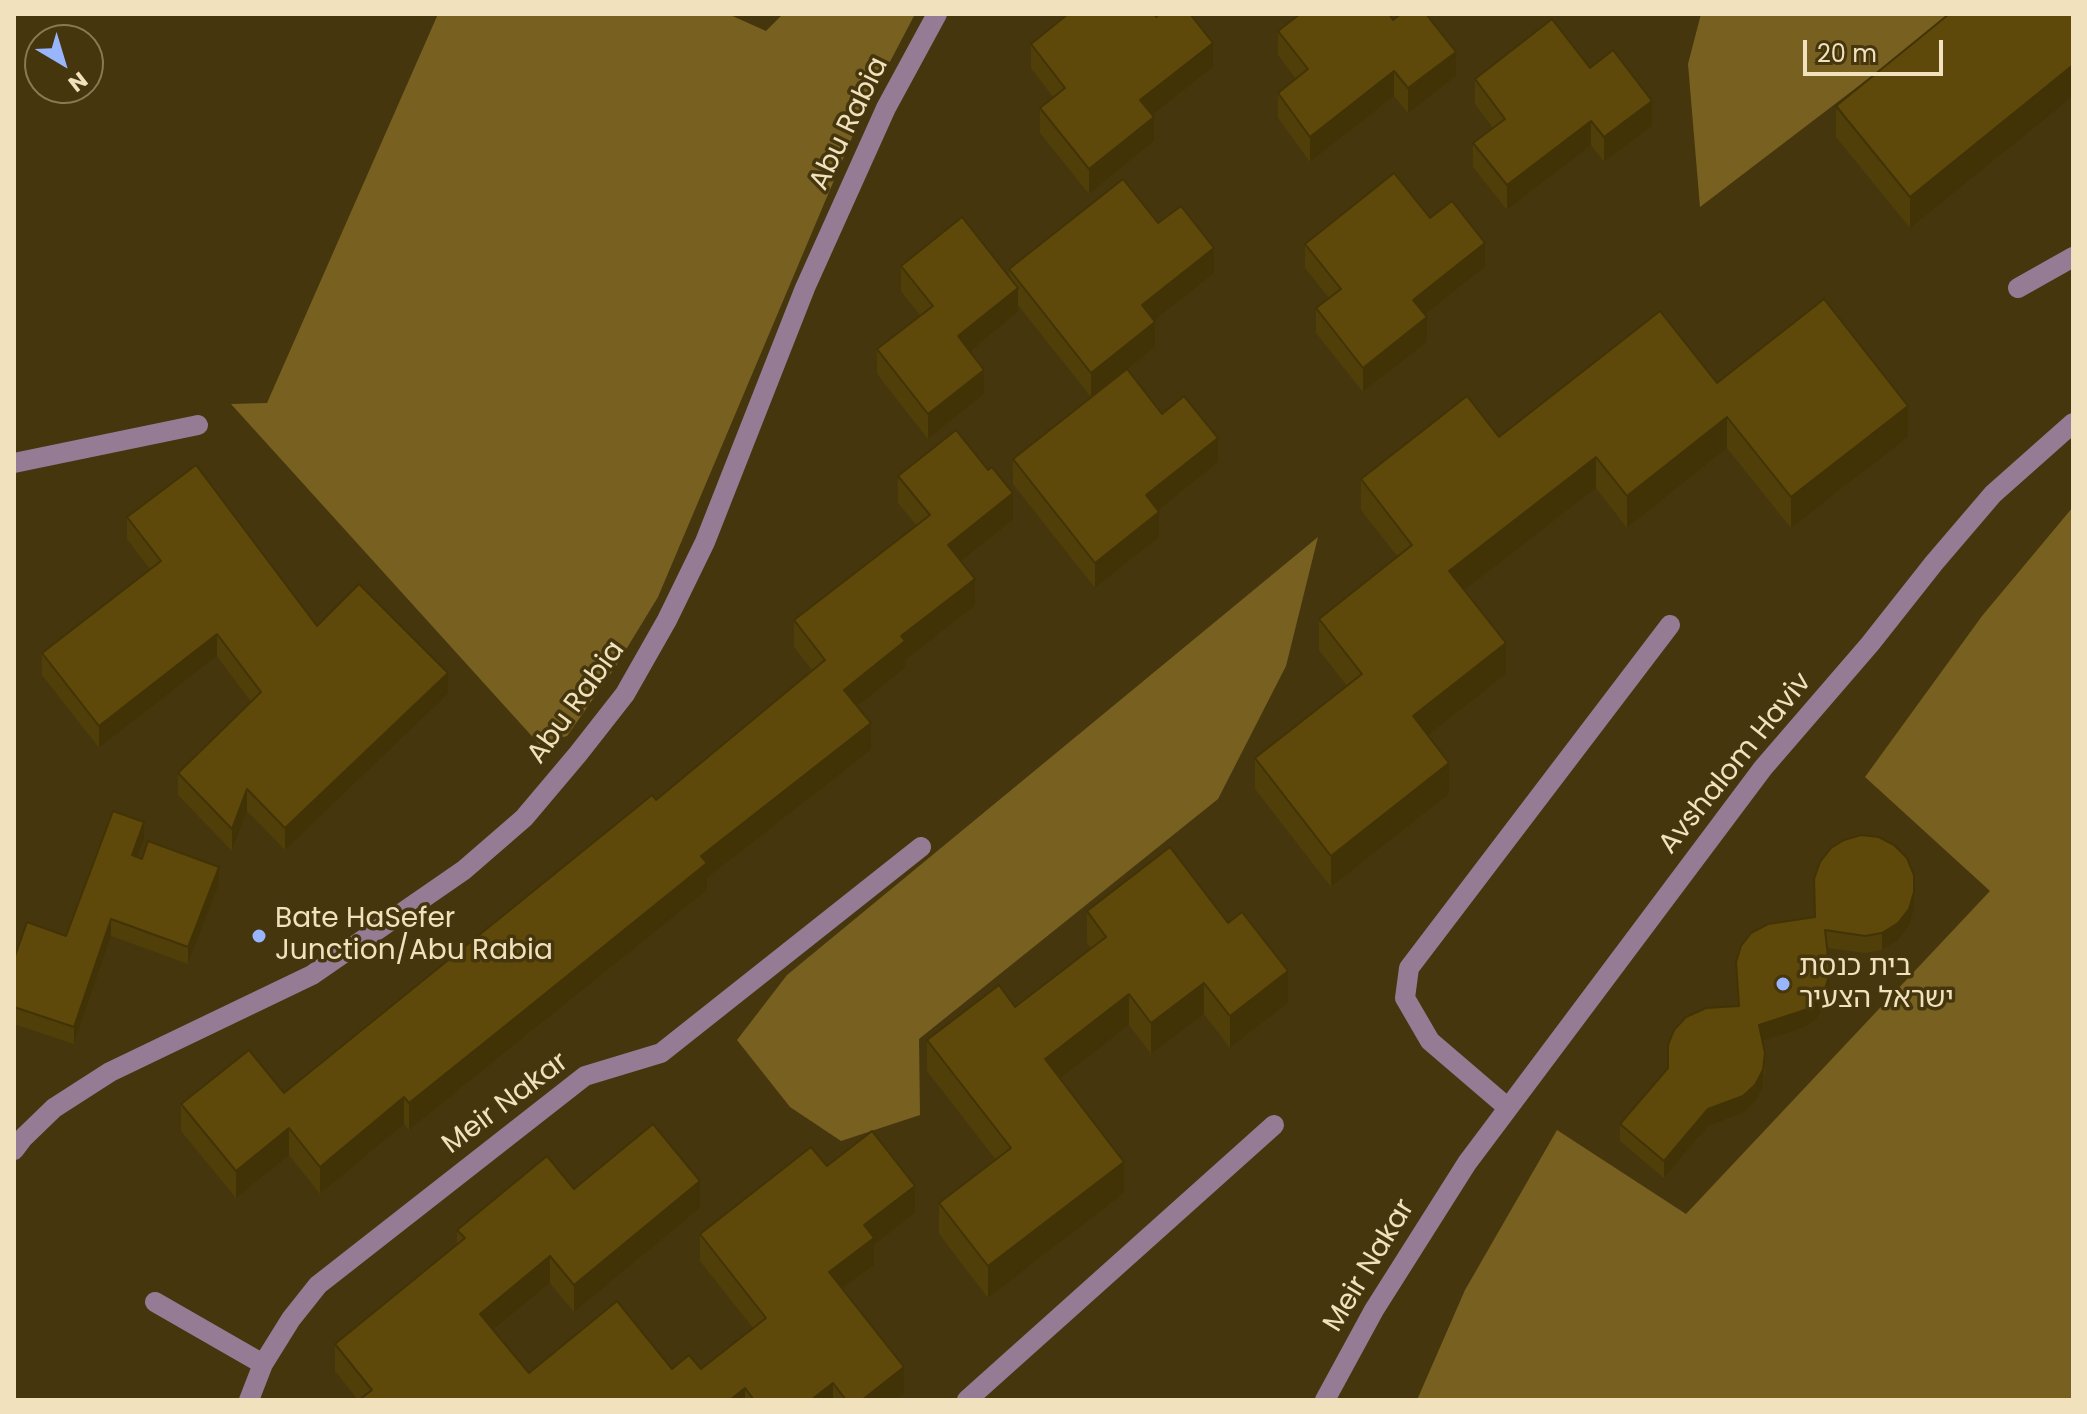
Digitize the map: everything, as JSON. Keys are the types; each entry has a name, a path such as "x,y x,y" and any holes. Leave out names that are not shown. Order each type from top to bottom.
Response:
{"street":[{"name":"Abu Rabia","path":"14,1150 54,1108 110,1072 312,975 440,887 524,818 578,754 625,694 674,607 705,542 811,274 886,108 937,14"},
{"path":"2018,288 2073,257"},
{"name":"Avshalom Haviv","path":"1467,1163 1763,768 1993,494 2073,423"},
{"path":"14,463 198,425"},
{"path":"1507,1107 1430,1041 1405,998 1409,968 1670,625"},
{"name":"Meir Nakar","path":"249,1400 263,1364 291,1319 318,1285 585,1076 661,1053 921,847"},
{"path":"967,1400 1274,1125"},
{"name":"Meir Nakar","path":"1325,1400 1381,1298 1467,1163"},
{"path":"155,1302 263,1364"}],"shaded area":[{"path":"438,14 728,14 766,31 783,14 915,14 859,121 658,597 616,666 567,736 539,744 231,404 267,403"},
{"path":"1701,14 1953,14 1700,207 1688,64"},
{"path":"2073,507 2073,1400 1417,1400 1465,1290 1557,1130 1686,1214 1990,891 1865,777 1982,616"},
{"path":"1318,537 1286,666 1218,799 919,1039 920,1115 841,1141 790,1107 737,1040 787,975"}],"building":[{"path":"1068,14 1154,14 1156,17 1160,14 1190,14 1213,43 1140,100 1154,117 1089,169 1040,108 1065,88 1031,44"},
{"path":"1300,14 1389,14 1393,20 1401,14 1426,14 1456,52 1408,88 1394,71 1310,137 1278,93 1308,69 1278,31"},
{"path":"1949,14 2073,14 2073,65 1910,197 1836,106"},
{"path":"1552,19 1590,68 1613,50 1652,101 1604,137 1591,121 1507,185 1473,143 1505,119 1475,79"},
{"path":"1394,173 1430,218 1452,201 1485,243 1413,300 1427,317 1363,368 1316,308 1341,289 1305,244"},
{"path":"1123,179 1158,223 1181,206 1214,248 1142,305 1155,322 1091,373 1009,269"},
{"path":"962,217 1018,288 958,336 984,370 928,414 877,349 933,306 901,266"},
{"path":"1824,299 1908,406 1791,497 1727,417 1627,496 1596,457 1449,571 1506,643 1413,716 1449,763 1331,856 1255,758 1362,674 1319,619 1412,545 1361,479 1467,396 1499,437 1660,311 1717,383"},
{"path":"1127,369 1162,414 1184,396 1218,438 1146,495 1159,512 1095,563 1013,459"},
{"path":"956,430 988,470 992,467 1013,493 948,545 975,579 901,636 905,641 844,690 871,723 701,856 707,863 515,1018 409,1103 404,1097 320,1167 289,1128 236,1171 181,1104 249,1050 284,1093 652,795 656,800 825,660 794,620 930,515 898,476"},
{"path":"196,465 317,626 359,584 448,673 285,828 247,789 232,829 178,773 261,692 217,634 99,726 42,653 161,561 127,517"},
{"path":"113,811 144,822 132,855 142,859 148,841 219,867 188,947 111,919 74,1027 14,1007 14,959 27,922 66,936"},
{"path":"1861,835 1879,837 1894,845 1907,858 1914,875 1914,892 1909,909 1898,923 1882,933 1865,936 1825,930 1830,973 1825,989 1816,1002 1805,1010 1759,1025 1765,1053 1763,1070 1755,1085 1743,1096 1708,1109 1664,1161 1620,1124 1668,1068 1668,1045 1674,1030 1686,1017 1706,1008 1739,1006 1736,962 1741,946 1751,933 1768,924 1815,917 1814,879 1820,862 1831,848"},
{"path":"1170,847 1228,923 1242,912 1288,971 1230,1016 1204,983 1151,1023 1129,994 1045,1059 1124,1162 988,1266 939,1203 1011,1148 927,1040 999,985 1015,1007 1106,937 1087,911"},
{"path":"653,1124 700,1181 574,1285 550,1256 480,1314 529,1373 617,1301 672,1369 689,1355 701,1369 766,1318 700,1234 811,1147 827,1166 872,1131 915,1186 864,1225 874,1238 829,1272 904,1367 862,1400 846,1400 833,1383 811,1400 754,1400 745,1388 730,1400 359,1400 372,1390 335,1344 465,1238 457,1230 547,1156 574,1189"}],"place":[{"name":"Bate HaSefer Junction/Abu Rabia","path":"259,936"},
{"name":"בית כנסת ישראל הצעיר","path":"1783,984"}]}
